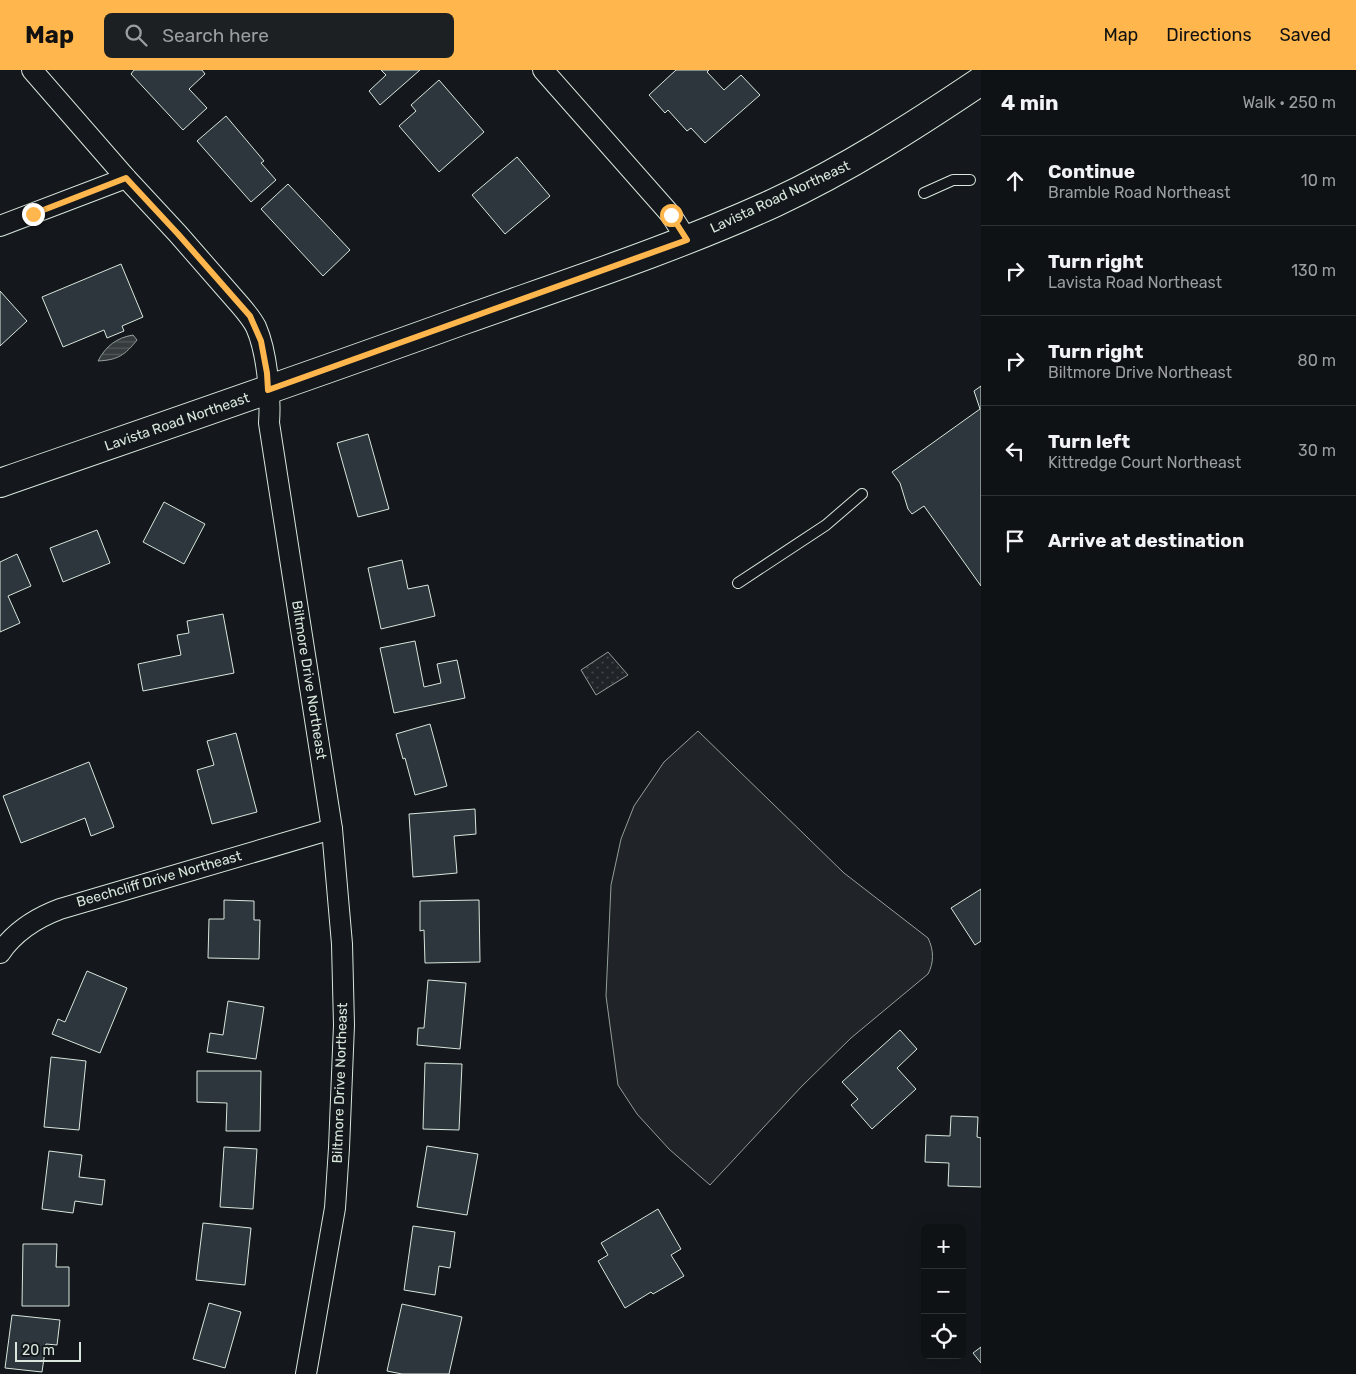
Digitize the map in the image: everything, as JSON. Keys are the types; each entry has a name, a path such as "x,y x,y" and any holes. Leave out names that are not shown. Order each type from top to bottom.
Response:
{"main road":[{"name":"Lavista Road Northeast","path":"0,483 268,390 687,240 775,202 857,160 922,121 981,81"}],"street":[{"name":"Biltmore Drive Northeast","path":"32,70 250,316 261,341 267,373 270,410 269,423 332,830 342,944 344,1016 335,1208 306,1374"},
{"path":"543,70 671,215 687,240"},
{"path":"0,226 126,178"},
{"name":"Beechcliff Drive Northeast","path":"0,953 9,941 34,921 60,909 332,830"}],"lane":[{"path":"924,193 953,180 970,180"},
{"path":"738,583 826,525 862,494"}],"shaded area":[{"path":"133,335 137,340 125,353 116,358 98,361 104,351 112,344 121,338"},
{"path":"608,652 628,675 596,695 581,670"},
{"path":"698,731 844,873 928,938 932,956 928,974 851,1038 802,1086 710,1185 669,1149 637,1114 618,1085 606,996 611,885 621,839 634,806 664,762"}],"building":[{"path":"134,70 202,70 205,74 189,89 207,108 183,130 131,74"},
{"path":"381,70 420,70 380,105 369,91 386,75"},
{"path":"676,70 709,70 707,72 724,90 741,75 760,95 705,143 691,128 687,131 668,110 665,113 649,95"},
{"path":"439,80 484,132 439,172 399,126 416,111 411,105"},
{"path":"226,116 264,161 261,163 276,180 251,202 197,141"},
{"path":"517,157 550,196 505,234 472,195"},
{"path":"288,184 350,250 323,276 261,209"},
{"path":"121,264 143,317 122,326 124,331 107,338 104,330 63,347 42,297"},
{"path":"0,291 27,321 0,346"},
{"path":"981,386 981,586 924,506 912,514 908,509 900,483 892,472 980,409 974,391"},
{"path":"368,434 389,509 358,517 337,443"},
{"path":"164,502 205,524 184,564 143,542"},
{"path":"97,530 110,563 63,582 50,548"},
{"path":"17,554 31,586 8,596 20,623 0,632 0,562"},
{"path":"402,560 408,589 428,585 435,616 381,629 368,568"},
{"path":"223,614 234,673 143,691 138,664 181,655 177,635 189,633 187,621"},
{"path":"415,641 424,687 441,683 437,664 457,660 465,698 394,713 380,648"},
{"path":"430,724 447,786 415,795 396,734"},
{"path":"236,733 257,812 212,824 197,770 214,765 207,741"},
{"path":"89,762 114,827 91,836 85,818 21,843 3,796"},
{"path":"475,809 476,834 454,836 457,873 413,877 409,814"},
{"path":"981,889 981,941 975,945 951,908"},
{"path":"224,900 254,901 254,920 260,920 259,959 208,958 209,919 224,919"},
{"path":"479,900 480,962 425,963 424,930 420,931 420,901"},
{"path":"87,971 127,988 100,1053 52,1034 58,1019 65,1022"},
{"path":"428,980 466,983 460,1049 417,1045 418,1028 424,1028"},
{"path":"228,1001 264,1007 256,1059 207,1052 210,1033 223,1035"},
{"path":"900,1030 917,1049 897,1068 916,1089 872,1129 851,1105 858,1099 842,1082"},
{"path":"51,1057 86,1061 79,1130 44,1127"},
{"path":"425,1063 462,1064 459,1130 423,1129"},
{"path":"197,1071 261,1071 260,1131 226,1131 227,1103 197,1102"},
{"path":"951,1116 978,1117 977,1137 981,1138 981,1187 948,1186 949,1163 925,1162 926,1135 950,1136"},
{"path":"427,1146 478,1154 467,1215 417,1207"},
{"path":"224,1147 257,1149 253,1209 220,1207"},
{"path":"49,1151 82,1155 79,1177 105,1180 102,1205 75,1201 73,1213 42,1209"},
{"path":"658,1209 681,1249 671,1255 684,1276 653,1294 651,1292 625,1308 598,1261 608,1255 601,1243"},
{"path":"203,1223 251,1228 245,1285 196,1280"},
{"path":"413,1226 455,1232 450,1268 439,1266 435,1295 404,1290"},
{"path":"23,1244 57,1244 56,1267 69,1267 69,1306 22,1306"},
{"path":"209,1303 241,1312 225,1368 193,1359"},
{"path":"402,1304 462,1317 449,1374 402,1374 387,1371"},
{"path":"12,1315 60,1320 57,1345 46,1344 42,1372 5,1368"},
{"path":"981,1347 981,1363 973,1353"}],"route":[{"path":"33,214 126,178 250,316 261,341 268,390 687,240 671,215"}]}
